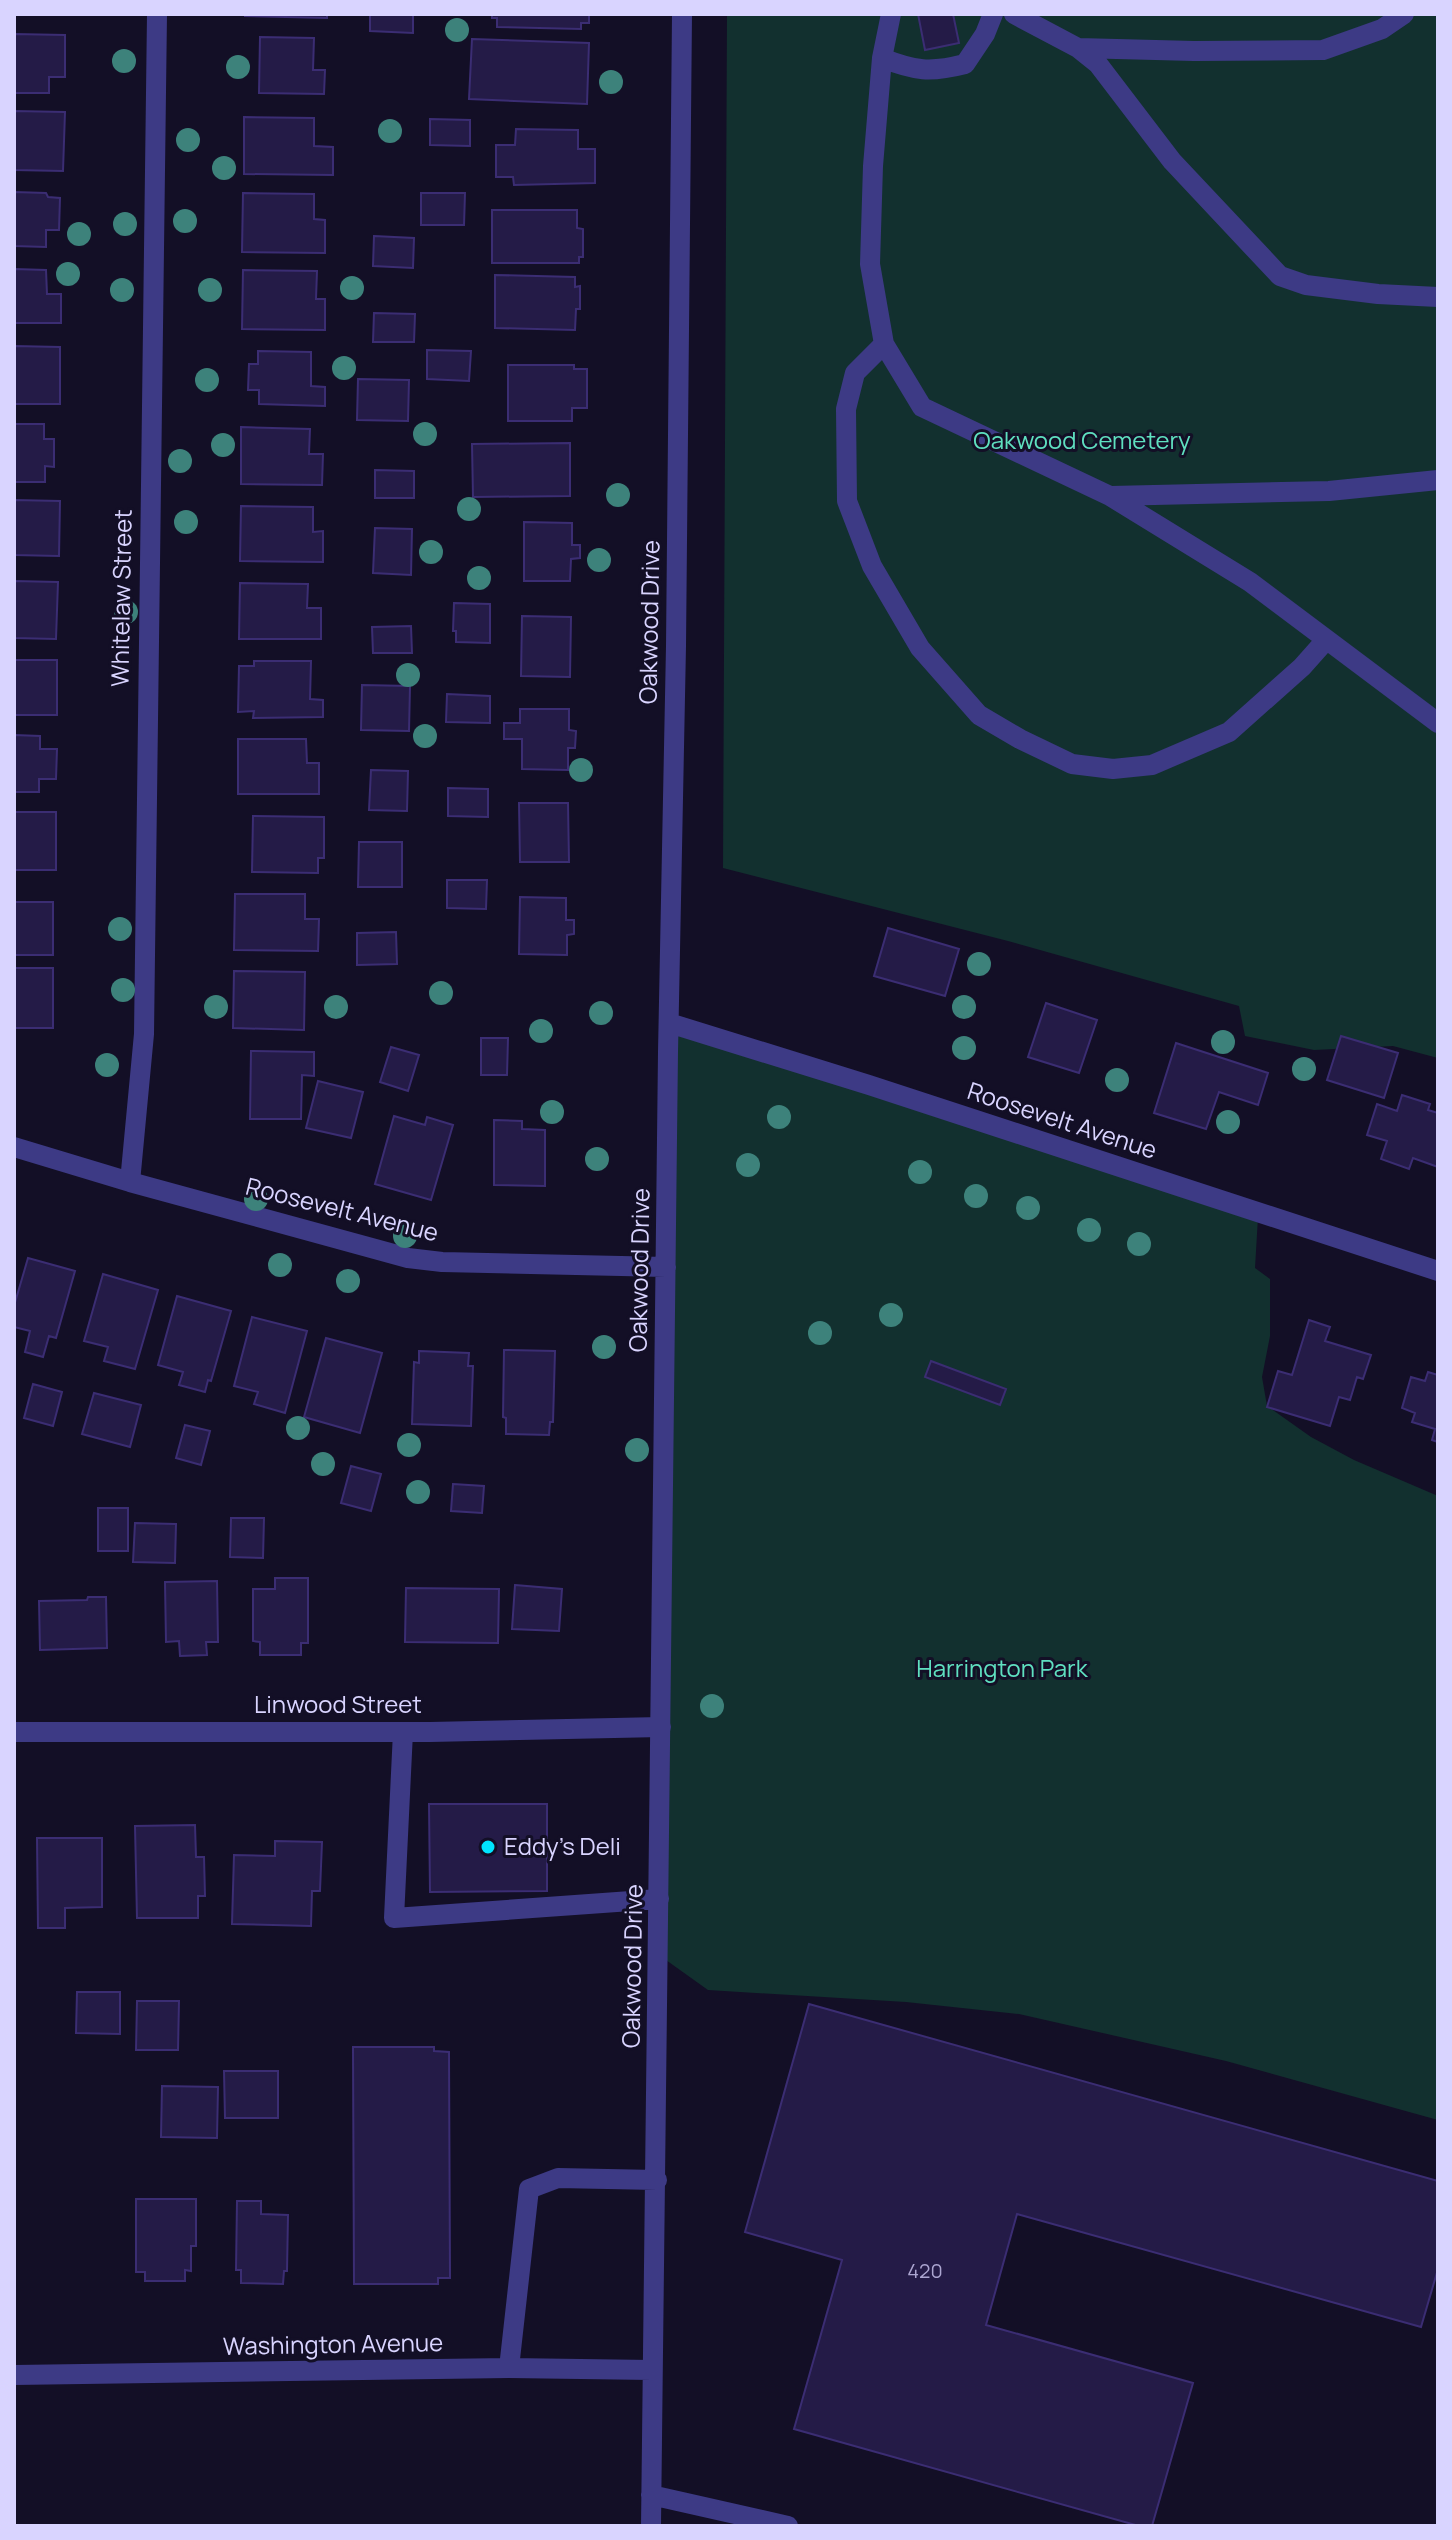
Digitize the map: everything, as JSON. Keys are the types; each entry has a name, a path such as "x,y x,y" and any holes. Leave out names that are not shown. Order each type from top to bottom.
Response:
{"street":[{"name":"Whitelaw Street","path":"130,1182 145,1017 157,14"},
{"name":"Oakwood Drive","path":"651,2526 682,14"},
{"path":"891,14 882,58 873,166 870,264 884,344 922,407 1110,496 1250,582 1438,723"},
{"path":"882,58 910,69 937,71 965,64 985,34 993,14"},
{"path":"1014,14 1078,48 1098,64 1172,161 1280,276 1306,285 1378,294 1438,297"},
{"path":"1078,48 1323,50 1382,29 1404,14"},
{"path":"884,344 855,373 846,409 847,501 872,566 920,648 979,715 1072,764 1113,769 1152,765 1229,732 1302,667 1326,640"},
{"path":"1110,496 1329,491 1438,480"},
{"name":"Roosevelt Avenue","path":"669,1023 1438,1271"},
{"name":"Roosevelt Avenue","path":"14,1147 130,1182 416,1259 666,1267"},
{"name":"Linwood Street","path":"14,1732 403,1732 661,1727"},
{"path":"403,1732 394,1918 659,1899"},
{"path":"509,2368 529,2189 558,2178 657,2180"},
{"name":"Washington Avenue","path":"14,2375 509,2368 652,2370"},
{"path":"651,2495 788,2526"}],"green space":[{"name":"Oakwood Cemetery","path":"727,14 1438,14 1438,1058 1393,1046 1314,1050 1245,1036 1239,1006 1008,941 723,868"},
{"name":"Harrington Park","path":"669,1023 1258,1217 1255,1268 1270,1279 1270,1336 1262,1377 1267,1406 1311,1437 1354,1460 1438,1496 1438,2120 1226,2061 1019,2014 906,2002 708,1990 659,1955"}],"building":[{"path":"327,14 327,18 245,16"},
{"path":"370,14 413,14 413,33 370,31"},
{"path":"492,14 589,14 589,23 581,23 581,29 497,27 497,18 492,18"},
{"path":"918,14 953,14 959,43 925,50"},
{"path":"14,34 65,35 65,77 49,77 49,93 14,93"},
{"path":"260,37 314,38 313,70 325,70 324,94 259,93"},
{"path":"472,39 589,43 587,104 469,99"},
{"path":"14,111 65,112 63,171 14,170"},
{"path":"244,117 314,118 314,146 333,147 333,175 244,174"},
{"path":"430,119 470,120 470,146 430,145"},
{"path":"516,129 578,130 578,149 595,149 595,183 514,185 513,177 496,177 496,145 515,145"},
{"path":"14,192 46,193 48,197 60,198 59,230 46,230 46,247 14,246"},
{"path":"243,193 314,194 314,219 325,220 325,253 242,252"},
{"path":"421,193 465,193 464,225 421,225"},
{"path":"492,210 577,210 577,228 583,229 583,257 579,257 579,263 492,263"},
{"path":"374,236 414,238 413,268 373,266"},
{"path":"14,269 46,270 47,294 61,294 61,323 14,323"},
{"path":"243,270 317,271 316,299 325,299 325,330 242,329"},
{"path":"495,275 575,277 575,287 580,286 580,309 576,309 575,330 495,328"},
{"path":"374,313 415,314 414,342 373,342"},
{"path":"14,346 60,347 60,404 14,404"},
{"path":"427,350 471,351 469,381 427,379"},
{"path":"258,351 311,352 311,386 325,387 325,406 259,404 259,390 248,390 249,364 258,364"},
{"path":"508,365 574,365 574,369 587,369 587,408 572,408 572,421 508,421"},
{"path":"358,379 409,380 408,421 357,420"},
{"path":"14,424 44,424 44,439 54,439 54,467 45,466 45,482 14,482"},
{"path":"241,427 310,429 309,454 323,454 322,485 241,484"},
{"path":"570,443 570,496 473,497 472,444"},
{"path":"375,470 414,471 414,498 375,498"},
{"path":"14,500 60,501 59,556 14,555"},
{"path":"241,506 313,507 313,532 323,531 323,562 240,561"},
{"path":"524,522 572,523 572,545 580,545 580,558 571,559 570,581 524,581"},
{"path":"375,528 412,529 411,575 373,573"},
{"path":"14,581 58,582 56,639 14,638"},
{"path":"240,583 308,584 307,608 321,608 321,639 239,639"},
{"path":"454,603 490,604 490,643 456,642 456,631 453,631"},
{"path":"522,616 571,617 570,677 521,676"},
{"path":"411,626 412,653 373,653 372,627"},
{"path":"14,660 57,660 57,715 14,715"},
{"path":"254,661 311,661 310,699 323,700 323,717 253,718 254,711 238,712 239,666 254,666"},
{"path":"362,685 410,686 409,731 361,730"},
{"path":"447,694 490,696 490,723 446,722"},
{"path":"520,709 569,709 569,730 576,731 575,748 568,748 568,770 522,769 522,739 504,739 504,723 520,723"},
{"path":"14,735 40,736 40,749 57,749 56,779 39,779 39,792 14,792"},
{"path":"238,739 306,739 307,763 319,763 319,794 238,794"},
{"path":"371,770 408,771 407,811 369,810"},
{"path":"448,788 488,789 488,817 448,816"},
{"path":"519,803 568,803 569,862 520,862"},
{"path":"14,812 56,812 56,870 14,870"},
{"path":"253,816 324,817 324,858 318,858 318,873 252,872"},
{"path":"359,842 402,842 402,887 358,887"},
{"path":"447,880 487,880 486,909 447,908"},
{"path":"235,894 305,894 305,919 319,919 318,951 234,950"},
{"path":"520,897 566,898 566,920 574,920 574,934 567,935 567,955 519,954"},
{"path":"14,902 53,902 53,955 14,955"},
{"path":"888,928 959,949 945,996 874,976"},
{"path":"396,932 397,964 357,965 357,933"},
{"path":"14,968 53,968 53,1028 14,1028"},
{"path":"234,971 305,972 304,1030 233,1028"},
{"path":"1046,1003 1097,1020 1079,1073 1028,1057"},
{"path":"1341,1036 1398,1053 1384,1098 1327,1080"},
{"path":"481,1038 508,1038 507,1075 481,1075"},
{"path":"1176,1043 1268,1073 1258,1105 1219,1092 1206,1129 1154,1113"},
{"path":"391,1047 419,1055 408,1091 380,1082"},
{"path":"251,1051 314,1052 314,1076 302,1075 301,1119 250,1119"},
{"path":"318,1081 363,1092 351,1138 306,1128"},
{"path":"1402,1095 1430,1104 1428,1110 1438,1113 1438,1167 1413,1158 1409,1169 1381,1159 1387,1141 1367,1135 1377,1104 1397,1111"},
{"path":"394,1116 425,1125 427,1117 453,1125 431,1200 375,1184"},
{"path":"494,1120 522,1121 522,1129 545,1130 545,1186 494,1185"},
{"path":"28,1258 75,1271 56,1338 49,1336 43,1357 25,1352 30,1331 14,1327 14,1306"},
{"path":"103,1274 158,1290 135,1369 104,1361 108,1347 84,1341"},
{"path":"177,1296 231,1311 205,1392 179,1385 183,1372 158,1365"},
{"path":"252,1317 307,1331 285,1413 254,1404 258,1392 234,1386"},
{"path":"1309,1320 1330,1327 1325,1341 1371,1355 1363,1379 1357,1377 1350,1400 1339,1397 1330,1426 1267,1407 1278,1371 1292,1375"},
{"path":"326,1338 382,1353 360,1433 304,1417"},
{"path":"504,1350 555,1351 553,1422 550,1422 549,1435 506,1434 506,1418 503,1417"},
{"path":"419,1351 469,1353 468,1366 473,1366 471,1426 412,1424 414,1362 419,1363"},
{"path":"931,1361 1006,1389 1000,1405 925,1377"},
{"path":"1428,1372 1438,1375 1438,1442 1432,1440 1435,1429 1412,1422 1415,1413 1402,1408 1411,1377 1425,1381"},
{"path":"33,1384 62,1392 53,1426 24,1418"},
{"path":"94,1393 141,1405 130,1447 82,1434"},
{"path":"185,1425 210,1431 201,1465 176,1458"},
{"path":"351,1466 381,1474 371,1511 341,1503"},
{"path":"453,1484 484,1486 482,1513 451,1511"},
{"path":"98,1508 128,1508 128,1551 98,1551"},
{"path":"231,1518 264,1518 263,1558 230,1557"},
{"path":"135,1523 176,1524 175,1563 133,1562"},
{"path":"275,1578 308,1578 308,1643 301,1643 301,1655 260,1655 260,1642 253,1641 253,1589 275,1589"},
{"path":"217,1581 218,1642 206,1642 207,1655 180,1656 179,1641 166,1642 165,1582"},
{"path":"515,1585 562,1589 559,1631 512,1629"},
{"path":"406,1588 499,1589 498,1643 405,1642"},
{"path":"88,1597 106,1597 107,1648 40,1650 39,1601 87,1600"},
{"name":"Eddy's Deli","path":"429,1804 547,1804 547,1891 430,1892"},
{"path":"195,1825 196,1857 204,1857 205,1896 198,1896 198,1918 137,1918 135,1826"},
{"path":"37,1838 102,1838 102,1907 65,1908 65,1928 38,1928"},
{"path":"275,1841 322,1842 320,1891 312,1891 311,1926 232,1924 234,1855 275,1856"},
{"path":"77,1992 120,1992 120,2034 76,2033"},
{"path":"137,2001 179,2001 178,2050 136,2050"},
{"path":"809,2004 1438,2181 1438,2269 1421,2327 1017,2214 986,2325 1193,2383 1152,2526 1139,2526 794,2429 842,2260 745,2232"},
{"path":"353,2047 434,2047 434,2051 449,2052 450,2278 438,2278 438,2284 354,2284"},
{"path":"224,2071 278,2071 278,2118 225,2118"},
{"path":"162,2086 218,2087 217,2138 161,2137"},
{"path":"136,2199 196,2199 196,2246 191,2246 191,2271 185,2270 185,2281 145,2281 145,2272 136,2272"},
{"path":"237,2201 261,2201 261,2214 288,2215 287,2271 284,2271 283,2284 241,2283 241,2270 236,2270"}],"place":[{"name":"Eddy's Deli","path":"488,1847"}]}
